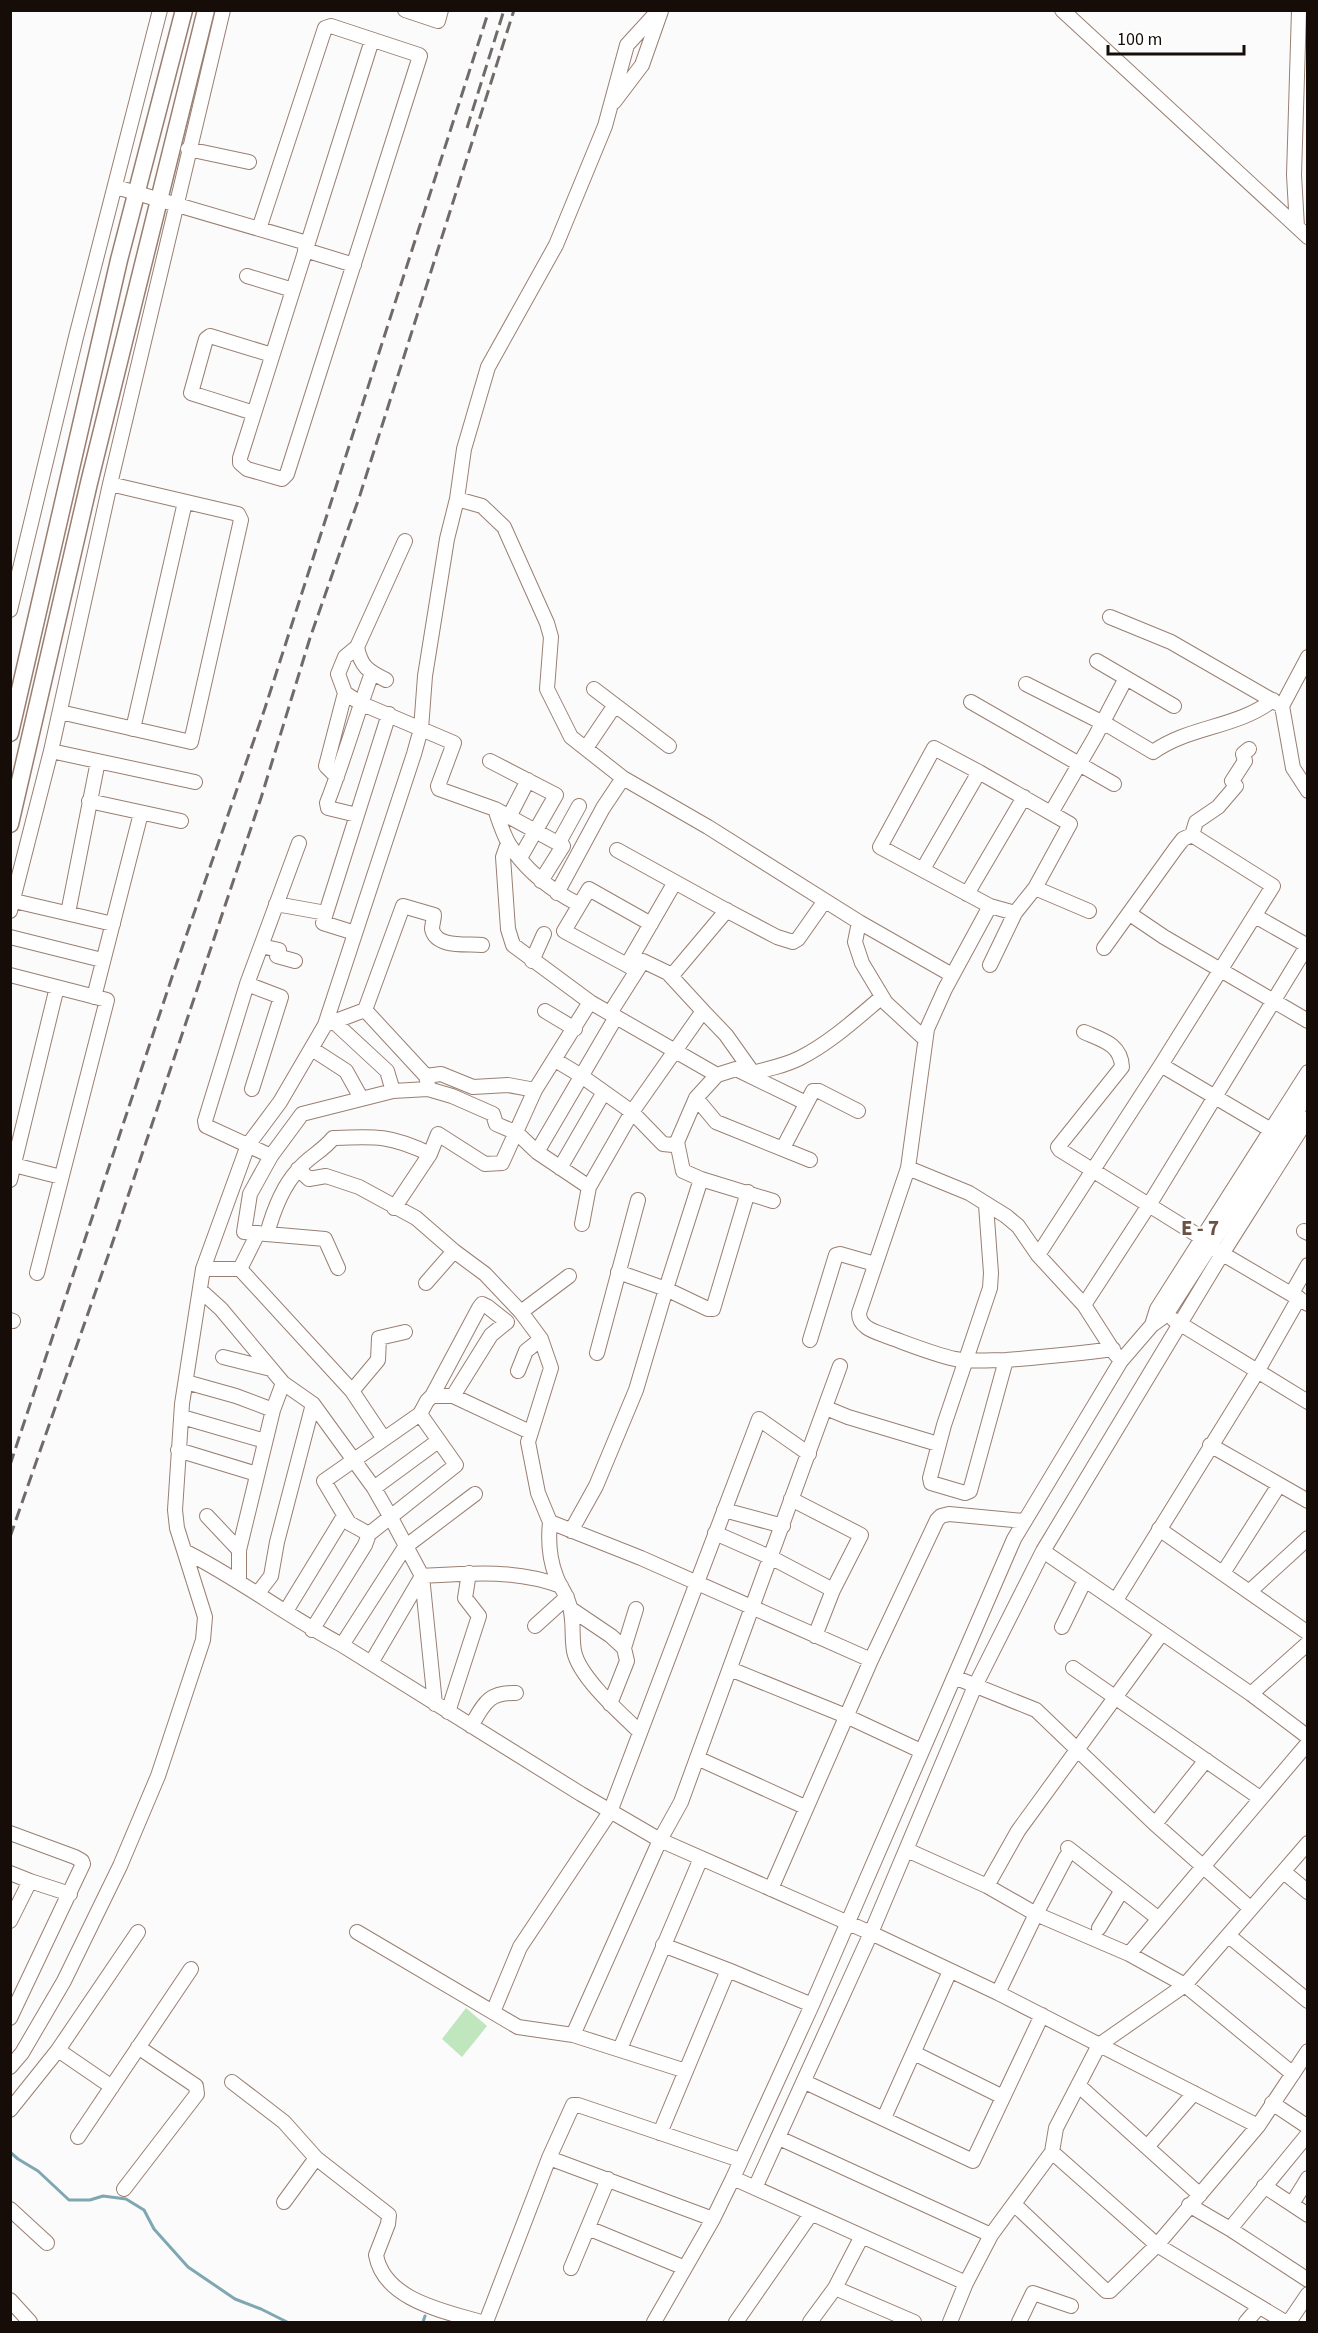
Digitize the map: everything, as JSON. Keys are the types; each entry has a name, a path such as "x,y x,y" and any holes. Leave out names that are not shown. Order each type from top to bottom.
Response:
{"main road":[{"path":"10,733 68,477 184,10"},
{"path":"10,824 89,483 206,10"}],"street":[{"path":"10,610 76,337 160,10"},
{"path":"113,924 11,904 51,751 110,484 188,149 223,10"},
{"path":"405,10 438,21 441,10"},
{"path":"611,106 642,65 660,10"},
{"path":"10,2067 22,2053 64,1981 120,1866 165,1757 204,1632 205,1617 177,1528 175,1509 178,1450 203,1269 248,1145 280,1102 329,1023 355,933 421,729 425,676 447,539 457,499 464,449 488,367 556,245 611,106 627,45 660,10"},
{"path":"1062,10 1308,237"},
{"path":"1297,227 1294,175 1299,10"},
{"path":"259,229 325,27 331,26 419,55 421,59 285,477 279,479 247,469 240,463 372,40"},
{"path":"188,149 249,162"},
{"path":"116,187 259,229 354,266"},
{"path":"247,276 293,290"},
{"path":"254,413 191,393 206,339 210,336 272,355"},
{"path":"60,712 191,742 241,520 238,514 110,484"},
{"path":"457,499 482,506 504,527 547,623 550,638 547,688 571,736 623,778 708,827 824,902 952,975"},
{"path":"133,729 185,502"},
{"path":"337,777 326,766 345,693 338,674 345,657 357,647 405,541"},
{"path":"1110,617 1171,642 1277,703 1293,768 1308,791"},
{"path":"357,647 360,661 372,673 386,680"},
{"path":"1026,684 1101,724 1111,727 1153,752 1163,744 1233,722 1277,703 1304,674 1308,657"},
{"path":"1097,661 1174,706"},
{"path":"357,815 327,806 372,673"},
{"path":"1051,813 1126,678"},
{"path":"594,690 669,746"},
{"path":"345,693 360,703 454,743 438,786 439,789 495,809 562,846 541,881"},
{"path":"971,702 1114,784"},
{"path":"586,748 615,705"},
{"path":"355,933 323,922 389,714"},
{"path":"990,965 1016,913 1035,888 1070,824 1024,796 934,748 880,847 990,906 1016,913"},
{"path":"1104,948 1183,839 1192,835 1196,822 1218,807 1236,786 1232,781 1245,761 1243,754 1249,749"},
{"path":"51,751 195,783"},
{"path":"68,914 98,761"},
{"path":"490,761 556,795 520,858"},
{"path":"923,869 979,772"},
{"path":"557,893 603,808 623,778"},
{"path":"509,817 528,780"},
{"path":"967,894 1024,796"},
{"path":"89,801 181,821"},
{"path":"558,844 579,806"},
{"path":"495,809 508,843 520,858 541,881 557,893 579,904"},
{"path":"94,997 141,813"},
{"path":"1038,1255 1161,1065 1273,885 1192,835"},
{"path":"271,1156 206,1126 205,1121 247,984 299,843"},
{"path":"508,843 503,857 508,929 513,945 590,1002 717,1075"},
{"path":"617,850 777,937 793,942 798,939 824,902"},
{"path":"537,1152 613,1015 651,924 675,882"},
{"path":"1035,888 1089,911"},
{"path":"632,968 564,931 589,889 651,924"},
{"path":"276,904 326,913"},
{"path":"329,1023 364,1010 403,906 434,915 432,928 434,933 447,943 482,945"},
{"path":"990,906 929,1022 908,1168 859,1313 863,1325 928,1351 966,1360 1117,1355"},
{"path":"668,973 674,973 727,910"},
{"path":"1130,914 1219,970 1308,1021"},
{"path":"1084,1305 1149,1205 1307,946 1255,916"},
{"path":"859,922 855,942 862,963 886,1003 925,1039"},
{"path":"532,960 544,934"},
{"path":"10,937 102,960"},
{"path":"261,946 279,950 277,956 296,961"},
{"path":"632,968 643,961 668,973 726,1035 750,1073"},
{"path":"10,975 107,1000 37,1273"},
{"path":"247,984 281,997 252,1089"},
{"path":"10,1180 57,987"},
{"path":"750,1073 784,1065 802,1057 840,1032 882,997"},
{"path":"394,1208 430,1154 438,1134 485,1164 502,1163 535,1090 590,1002"},
{"path":"364,1010 427,1083 493,1114 496,1124 517,1133 537,1152 589,1187"},
{"path":"545,1011 575,1029"},
{"path":"582,1224 589,1187 620,1132 674,1050 703,1011"},
{"path":"329,1023 387,1071 393,1091"},
{"path":"1084,1032 1112,1045 1122,1058 1122,1067 1058,1147 1212,1246 1299,1298"},
{"path":"312,1049 346,1071 361,1098"},
{"path":"555,1060 632,1112 663,1144 673,1145 676,1142 696,1098 717,1075 736,1068 806,1103"},
{"path":"1161,1065 1308,1148"},
{"path":"338,1268 325,1239 244,1232 250,1194 271,1156 302,1114 427,1083 441,1074 473,1088 508,1085 535,1090"},
{"path":"654,2322 713,2219 733,2178 812,2005 921,1751 1024,1521 1117,1355 1152,1325 1212,1246 1282,1135 1306,1081"},
{"path":"783,1148 811,1093 816,1090 858,1111"},
{"path":"560,1168 604,1092"},
{"path":"696,1098 716,1122 810,1160"},
{"path":"755,2188 871,1933 975,1686 1043,1551 1180,1324 1212,1246 1282,1135 1308,1118"},
{"path":"240,1269 298,1170 326,1148 333,1138 375,1135 403,1141 430,1154"},
{"path":"676,1142 682,1171 773,1201"},
{"path":"13,1164 61,1177"},
{"path":"908,1168 969,1193 1006,1216 1084,1305 1117,1355"},
{"path":"298,1170 309,1179 326,1176 359,1187 416,1218 485,1274 521,1311 541,1339 551,1368 528,1442 538,1493 550,1522 548,1543 555,1574 573,1616 574,1650 579,1662 610,1704 640,1732"},
{"path":"571,1531 596,1485 636,1390 701,1179"},
{"path":"618,1272 666,1289 708,1310 713,1309 748,1192"},
{"path":"597,1353 638,1200"},
{"path":"986,1205 990,1288 938,1444 929,1481 968,1493 1006,1359"},
{"path":"426,1283 454,1251"},
{"path":"810,1340 836,1255 840,1254 875,1264"},
{"path":"1116,1600 1257,1372 1299,1298 1308,1265"},
{"path":"203,1269 240,1269 352,1391 384,1439"},
{"path":"453,1396 490,1335 568,1276"},
{"path":"200,1290 221,1309 283,1383 313,1404 374,1488 390,1516 422,1576 435,1704"},
{"path":"369,1534 349,1523 324,1481 420,1414 482,1304 488,1306 507,1322"},
{"path":"1161,1312 1308,1402"},
{"path":"352,1391 378,1360 379,1338 405,1332"},
{"path":"518,1371 526,1351 541,1339"},
{"path":"223,1357 271,1369"},
{"path":"573,2036 660,1840 681,1802 772,1558 791,1498 840,1366"},
{"path":"186,1382 236,1396 273,1410"},
{"path":"239,1580 239,1550 273,1410 283,1383"},
{"path":"432,1396 453,1396 530,1432"},
{"path":"258,1593 271,1576 277,1542 313,1404"},
{"path":"826,1408 848,1417 938,1444"},
{"path":"312,1630 365,1545 369,1534 456,1465 420,1414"},
{"path":"182,1417 265,1441"},
{"path":"493,2012 520,1947 610,1812 759,1419 809,1454"},
{"path":"374,1488 438,1441"},
{"path":"1210,1445 1308,1501"},
{"path":"178,1450 257,1474"},
{"path":"1223,1573 1279,1485"},
{"path":"342,1645 405,1547 475,1494"},
{"path":"791,1498 861,1535 815,1636"},
{"path":"724,1510 783,1526"},
{"path":"771,1889 805,1807 933,1526 941,1516 949,1514 1024,1521"},
{"path":"207,1516 239,1550"},
{"path":"286,1611 344,1516"},
{"path":"550,1522 641,1558 871,1660"},
{"path":"1159,1529 1308,1633"},
{"path":"715,1533 772,1558 834,1590"},
{"path":"1249,1592 1308,1538"},
{"path":"1043,1551 1251,1694 1308,1737"},
{"path":"186,1552 239,1580 312,1630 342,1645 610,1812 660,1840 871,1933 998,1993 1258,2126"},
{"path":"422,1576 469,1573 520,1575 566,1598 624,1648"},
{"path":"448,1712 479,1616 465,1598 469,1573"},
{"path":"371,1663 422,1576"},
{"path":"1062,1627 1085,1580"},
{"path":"536,1626 566,1598"},
{"path":"610,1704 627,1661 624,1648 636,1609"},
{"path":"987,1886 1018,1831 1162,1633"},
{"path":"1251,1694 1308,1642"},
{"path":"1073,1668 1260,1798"},
{"path":"730,1669 846,1716 921,1751"},
{"path":"954,1677 1036,1710 1155,1824 1250,1908"},
{"path":"471,1726 490,1698 504,1693 516,1693"},
{"path":"1130,1954 1308,1743"},
{"path":"697,1758 805,1807"},
{"path":"1155,1824 1206,1760"},
{"path":"10,1833 82,1861 82,1871 10,2018"},
{"path":"950,2322 966,2283 991,2235 1052,2152 1056,2128 1099,2045 1185,1985 1308,1843"},
{"path":"907,1850 987,1886 1036,1914 1130,1954 1185,1985 1293,2073"},
{"path":"998,1993 1067,1853 1160,1919"},
{"path":"620,2049 701,1858"},
{"path":"1284,1872 1308,1892"},
{"path":"10,1873 70,1894"},
{"path":"10,1921 30,1881"},
{"path":"1099,1928 1122,1890"},
{"path":"10,2110 58,2050 138,1932"},
{"path":"357,1932 518,2026 573,2036 686,2071"},
{"path":"1229,1936 1308,2001"},
{"path":"663,1945 812,2005"},
{"path":"78,2138 191,1969"},
{"path":"660,2133 728,1970"},
{"path":"884,2118 950,1971"},
{"path":"805,2082 973,2161 1042,2016"},
{"path":"124,2189 198,2090 196,2086 138,2047"},
{"path":"58,2050 112,2087"},
{"path":"1014,2204 1108,2292 1157,2245 1258,2126 1308,2051"},
{"path":"914,2053 1003,2097"},
{"path":"232,2082 284,2122 316,2158 389,2216 376,2255 377,2263 394,2285 414,2300 480,2322"},
{"path":"1078,2085 1200,2195"},
{"path":"1147,2146 1194,2093"},
{"path":"1272,2103 1308,2127"},
{"path":"486,2322 549,2158 573,2105 740,2160"},
{"path":"1230,2229 1308,2134"},
{"path":"779,2138 991,2235"},
{"path":"1052,2152 1157,2245 1259,2307 1287,2322 1308,2294"},
{"path":"284,2202 316,2158"},
{"path":"549,2158 713,2219"},
{"path":"733,2178 966,2283"},
{"path":"1292,2204 1308,2178"},
{"path":"571,2268 608,2179"},
{"path":"1264,2186 1308,2215"},
{"path":"1189,2205 1308,2280"},
{"path":"10,2209 47,2242"},
{"path":"736,2322 811,2214"},
{"path":"588,2229 685,2268"},
{"path":"810,2322 835,2288 862,2236"},
{"path":"835,2288 894,2318 914,2322"},
{"path":"1018,2322 1033,2293 1071,2306"},
{"path":"10,2300 30,2322"},
{"path":"1246,2322 1259,2307"}],"green space":[{"path":"466,2008 487,2026 462,2057 442,2039"}],"waterway":[{"path":"10,2152 38,2171 69,2200 90,2200 103,2196 126,2199 144,2210 154,2229 188,2267 235,2299 287,2322"},
{"path":"423,2322 425,2316"}],"railway":[{"path":"10,1465 173,974 265,708 489,10"},
{"path":"467,128 504,10"},
{"path":"10,1537 108,1256 261,798 310,638 360,495 514,10"}],"district":[{"name":"E - 7","path":"1200,1228"}]}
